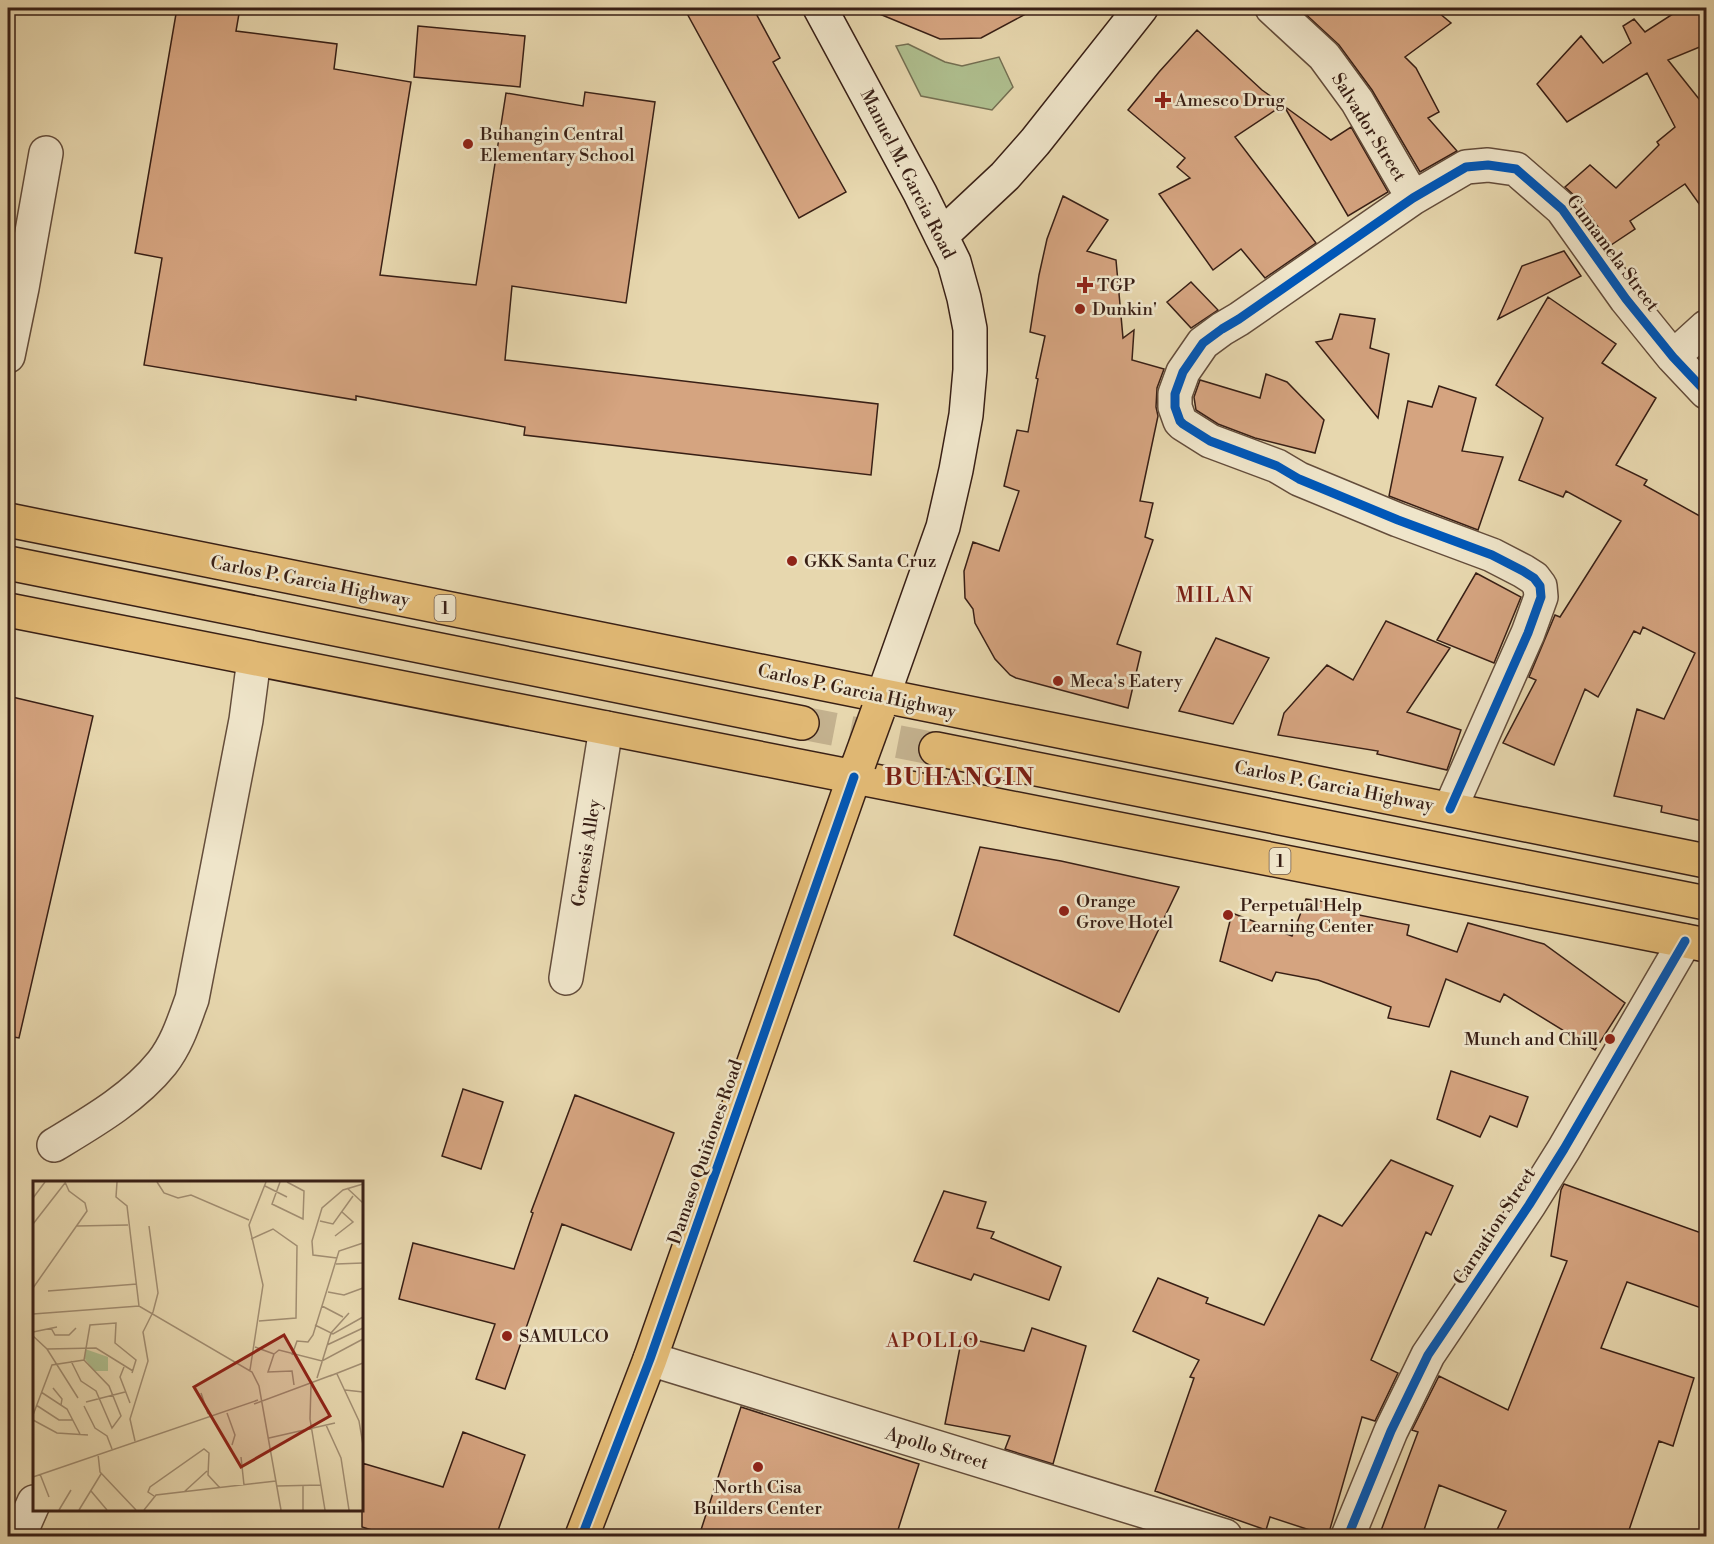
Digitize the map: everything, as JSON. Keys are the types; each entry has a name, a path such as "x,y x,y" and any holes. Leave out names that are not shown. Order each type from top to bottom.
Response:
{"main road":[{"name":"Carlos P. Garcia Highway","path":"8,520 880,703 1450,809 1707,861"},
{"path":"8,563 802,723"},
{"name":"1","path":"8,610 606,728 857,770 1696,943"},
{"name":"Damaso Quiñones Road","path":"582,1536 650,1359 880,703"},
{"path":"936,749 1707,903"}],"street":[{"name":"Manuel M. Garcia Road","path":"820,8 954,262 970,329 970,370 966,415 943,527 880,703"},
{"path":"941,236 1005,176 1035,142 1141,8"},
{"name":"Salvador Street","path":"1272,8 1324,56 1357,101 1413,198"},
{"path":"8,356 46,153"},
{"name":"Gumamela Street","path":"1450,809 1528,633 1541,597 1540,586 1534,578 1492,555 1398,520 1299,479 1277,466 1210,441 1180,421 1175,407 1175,394 1183,372 1203,343 1413,198 1466,166 1488,165 1516,169 1562,209 1626,299 1673,357 1707,392"},
{"path":"1673,357 1707,327"},
{"path":"54,1145 99,1118 141,1084 162,1062 179,1035 192,999 246,720 254,659"},
{"name":"Genesis Alley","path":"566,978 606,728"},
{"name":"Carnation Street","path":"1348,1536 1391,1431 1428,1355 1552,1168 1696,943"},
{"name":"Apollo Street","path":"650,1359 1225,1536"},
{"path":"19,1536 33,1504"}],"green space":[{"path":"908,44 945,62 962,66 999,57 1013,87 992,110 921,96 896,46"}],"building":[{"path":"177,8 240,8 236,31 337,44 334,69 411,82 380,275 476,285 506,93 583,106 585,92 655,102 626,303 512,286 505,360 878,404 871,475 524,435 525,427 356,396 356,400 144,365 162,258 135,253"},
{"path":"684,8 753,8 780,58 773,62 846,192 799,218"},
{"path":"865,8 1037,8 981,38 940,39"},
{"path":"1299,8 1433,8 1451,23 1405,57 1416,68 1439,112 1428,118 1457,151 1420,172 1372,90 1339,45"},
{"path":"1682,8 1707,8 1707,44 1668,60 1707,109 1707,215 1685,184 1630,221 1635,229 1611,245 1577,198 1565,187 1590,165 1616,188 1659,145 1657,142 1675,127 1647,73 1567,122 1537,84 1581,36 1603,63 1631,43 1623,26 1634,19 1645,32"},
{"path":"418,26 525,36 520,87 414,77"},
{"path":"1197,30 1262,90 1283,105 1235,137 1316,243 1265,278 1241,249 1213,270 1159,194 1190,178 1177,167 1185,158 1128,110"},
{"path":"1284,106 1331,140 1351,127 1388,192 1348,216"},
{"path":"1063,196 1108,220 1087,251 1116,260 1123,338 1134,330 1132,360 1164,369 1157,388 1158,416 1140,501 1153,503 1145,537 1153,540 1117,644 1141,652 1128,708 1010,675 995,659 975,623 973,609 965,598 964,571 973,542 999,551 1019,491 1004,486 1017,430 1028,432 1045,336 1030,332 1047,239"},
{"path":"1564,251 1581,276 1498,319 1522,266"},
{"path":"1191,282 1218,310 1191,328 1167,302"},
{"path":"1548,297 1616,344 1602,363 1656,398 1616,465 1647,480 1644,485 1707,520 1707,822 1661,812 1662,806 1614,796 1637,709 1664,719 1695,653 1643,627 1640,634 1634,631 1598,697 1585,689 1554,765 1503,743 1536,680 1529,677 1555,615 1560,617 1621,521 1566,491 1563,497 1519,480 1543,418 1496,385"},
{"path":"1340,314 1375,319 1370,348 1389,354 1378,418 1316,342 1332,339"},
{"path":"1266,374 1287,382 1324,420 1315,453 1255,438 1218,424 1196,410 1194,397 1200,380 1260,398"},
{"path":"1439,386 1476,398 1462,451 1503,457 1478,530 1389,496 1408,401 1432,407"},
{"path":"1476,573 1521,597 1494,663 1437,640"},
{"path":"1386,621 1450,648 1407,712 1461,730 1447,770 1377,754 1378,751 1278,735 1284,713 1327,665 1353,680"},
{"path":"1216,638 1269,658 1233,724 1179,711"},
{"path":"8,696 93,716 19,1038 8,1036"},
{"name":"Orange Grove Hotel","path":"980,847 1061,861 1179,887 1119,1012 954,935"},
{"path":"1306,899 1357,906 1354,914 1409,925 1407,935 1457,952 1468,923 1544,944 1625,1003 1595,1050 1504,994 1500,1002 1446,979 1429,1027 1388,1018 1391,1007 1318,980 1276,972 1272,981 1220,961 1232,913 1292,936"},
{"path":"1451,1071 1528,1097 1517,1127 1490,1116 1480,1137 1437,1119"},
{"path":"463,1089 503,1102 481,1169 442,1156"},
{"path":"575,1095 674,1133 631,1250 562,1224 505,1389 476,1379 495,1324 399,1299 413,1243 514,1269 533,1213 531,1212"},
{"path":"1391,1160 1453,1186 1431,1235 1426,1232 1371,1360 1398,1373 1375,1421 1362,1417 1328,1536 1270,1517 1266,1530 1155,1491 1194,1378 1190,1377 1199,1360 1133,1331 1158,1278 1208,1298 1206,1303 1264,1325 1319,1215 1342,1226"},
{"path":"1564,1184 1707,1235 1707,1310 1627,1282 1601,1348 1694,1378 1673,1446 1659,1441 1627,1536 1494,1536 1506,1511 1439,1485 1422,1536 1379,1536 1418,1432 1412,1430 1439,1376 1508,1410 1567,1261 1551,1256 1561,1190"},
{"path":"944,1191 986,1202 977,1228 994,1232 991,1238 1061,1267 1049,1300 974,1274 971,1280 914,1261"},
{"path":"1032,1328 1086,1346 1053,1464 1005,1449 1010,1436 945,1424 962,1337 1024,1351"},
{"path":"741,1407 919,1464 896,1536 699,1536"},
{"path":"463,1432 525,1455 496,1536 391,1536 362,1527 363,1463 443,1487"}],"tunnel":[{"path":"802,723 936,749"}],"cycle path":[{"path":"1450,809 1528,633 1541,597 1540,586 1534,578 1492,555 1398,520 1299,479 1277,466 1210,441 1180,421 1175,407 1175,394 1183,372 1203,343 1413,198 1466,167 1488,165 1516,169 1562,209 1626,299 1673,357 1706,392"},
{"path":"582,1536 650,1359 854,777"},
{"path":"1348,1536 1391,1431 1428,1355 1564,1149 1685,941"}],"place":[{"name":"Amesco Drug","path":"1163,100"},
{"name":"Buhangin Central Elementary School","path":"468,144"},
{"name":"TGP","path":"1085,285"},
{"name":"Dunkin'","path":"1080,309"},
{"name":"GKK Santa Cruz","path":"792,561"},
{"name":"Meca's Eatery","path":"1058,681"},
{"name":"Orange Grove Hotel","path":"1064,911"},
{"name":"Perpetual Help Learning Center","path":"1228,915"},
{"name":"Munch and Chill","path":"1610,1039"},
{"name":"SAMULCO","path":"507,1336"},
{"name":"North Cisa Builders Center","path":"758,1467"}],"district":[{"name":"MILAN","path":"1215,595"},
{"name":"BUHANGIN","path":"960,777"},
{"name":"APOLLO","path":"933,1340"}]}
